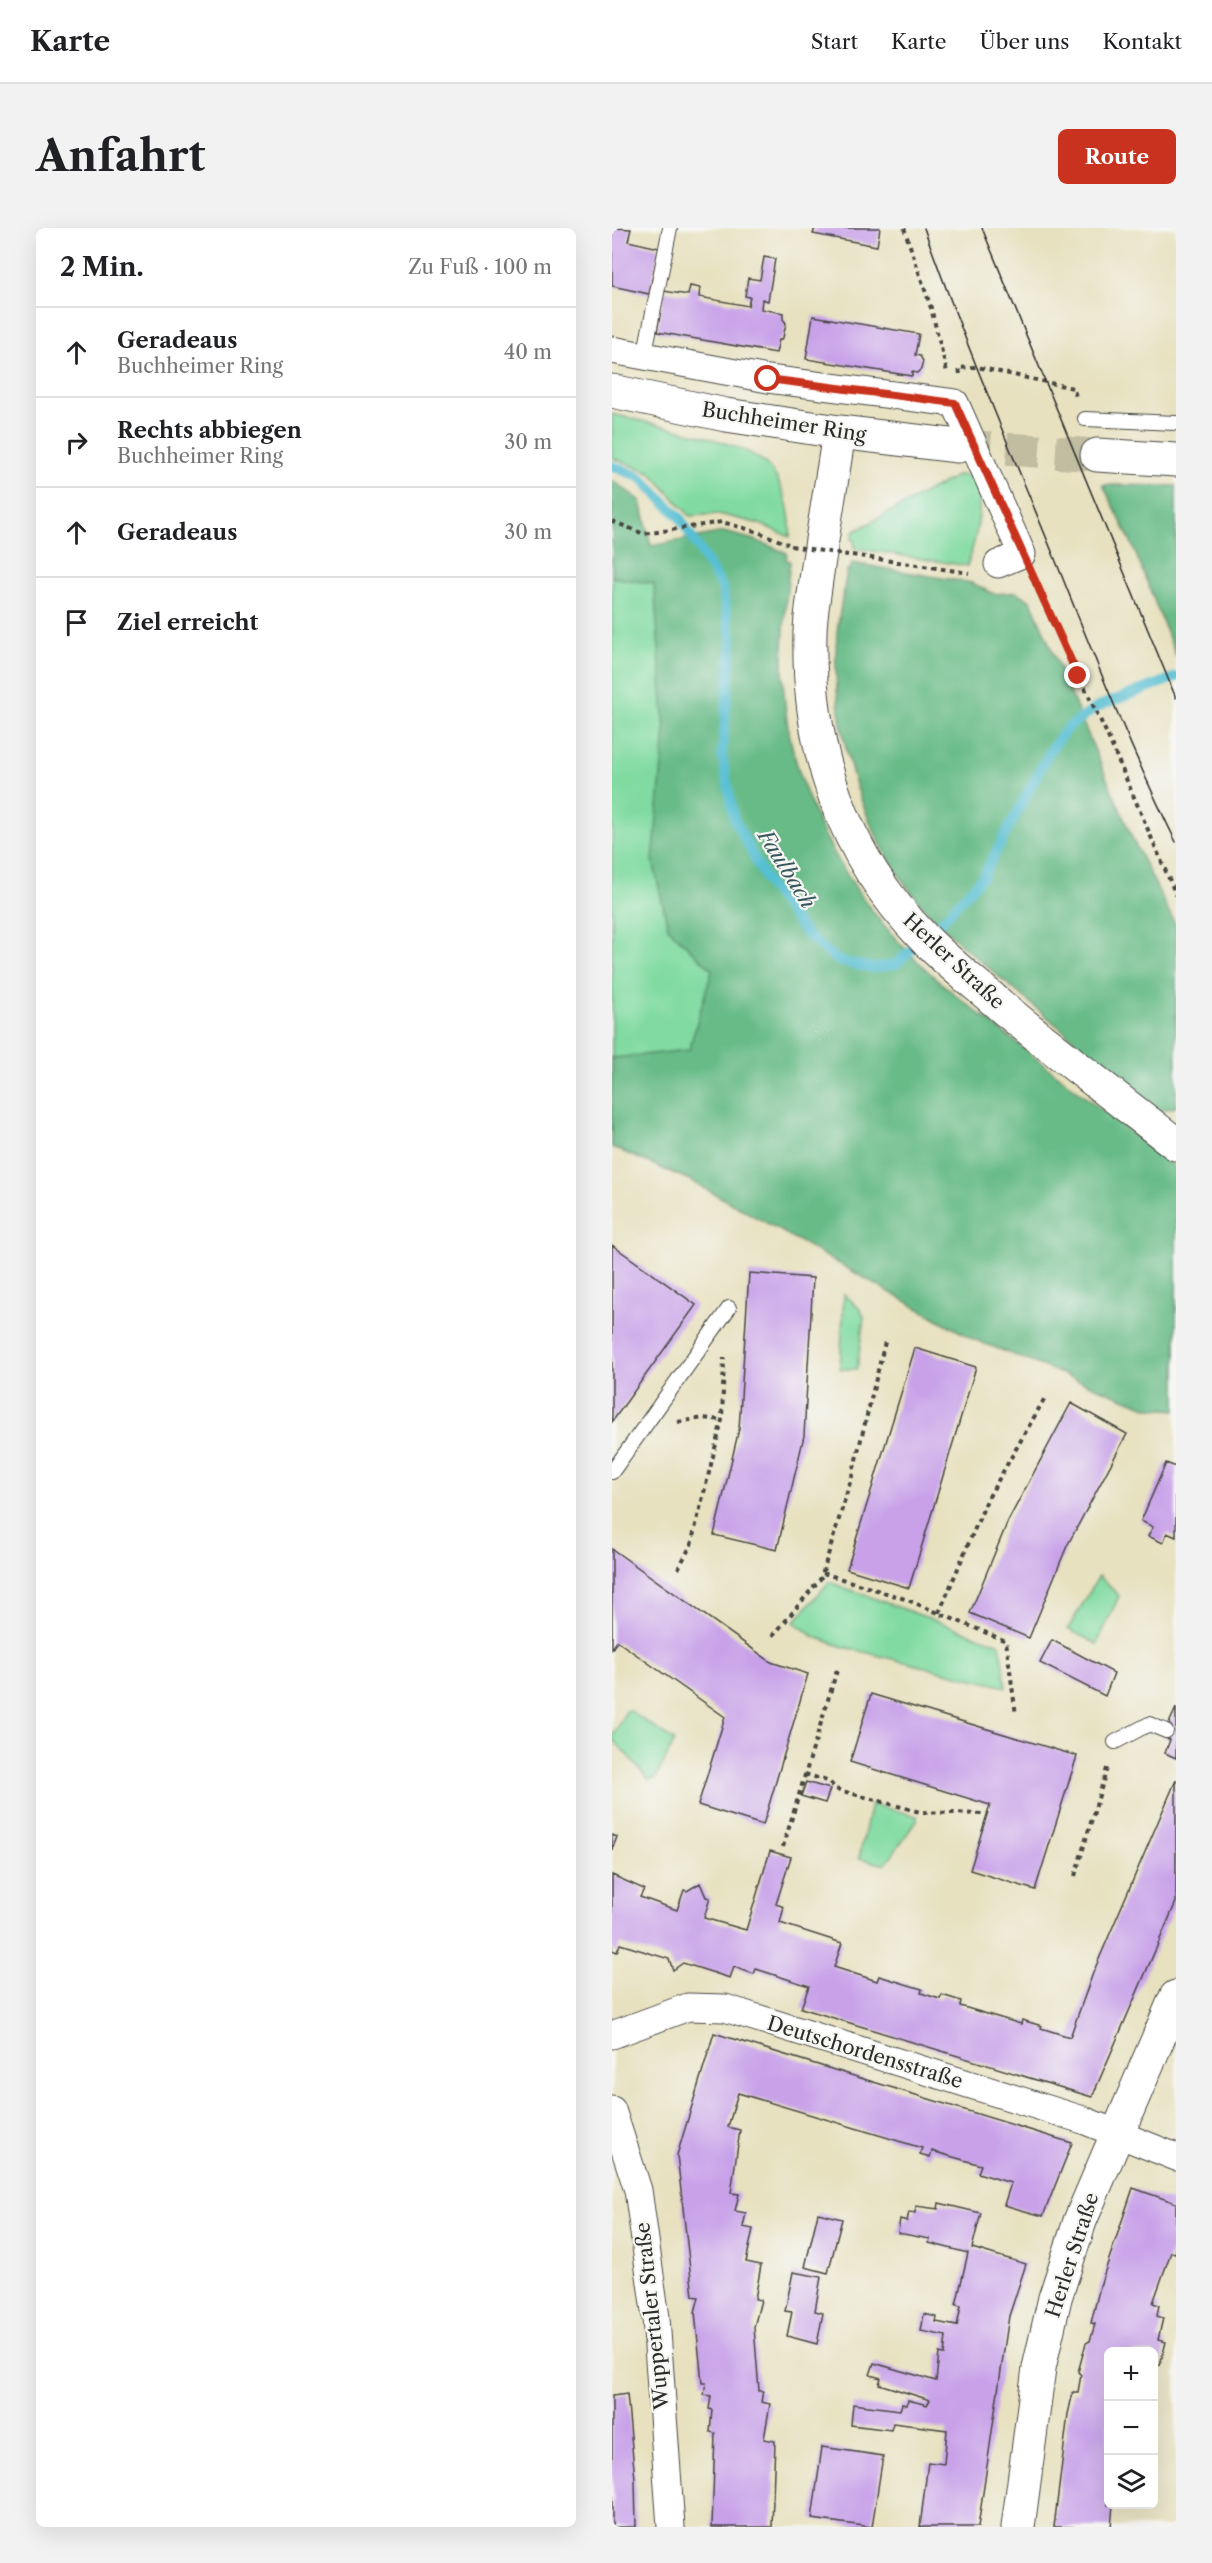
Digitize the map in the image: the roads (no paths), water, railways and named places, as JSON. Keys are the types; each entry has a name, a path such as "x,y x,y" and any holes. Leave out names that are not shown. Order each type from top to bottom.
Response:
{"street":[{"name":"Buchheimer Ring","path":"612,350 768,379 955,403 1010,559"},
{"name":"Buchheimer Ring","path":"612,391 726,415 839,432 958,446"},
{"name":"Herler Straße","path":"839,432 810,632 811,693 819,747 846,825 873,875 903,916 947,960 1037,1036 1176,1144"},
{"path":"1097,455 1176,460"},
{"name":"Herler Straße","path":"1018,2527 1039,2368 1054,2298 1080,2221 1176,1997"},
{"name":"Deutschordensstraße","path":"612,2035 688,2007 725,2008 1083,2120 1176,2157"},
{"name":"Wuppertaler Straße","path":"612,2110 638,2190 656,2318 671,2527"}],"lane":[{"path":"644,357 670,228"},
{"path":"1085,419 1176,423"},
{"path":"612,1472 729,1308"},
{"path":"1115,1742 1149,1724 1166,1731"}],"waterway":[{"name":"Faulbach","path":"612,466 640,477 680,518 722,587 732,644 722,755 734,819 770,888 807,935 838,961 873,968 896,964 942,921 983,876 1050,751 1067,728 1099,706 1176,677"}],"tunnel":[{"path":"958,446 1097,455"}],"tram line":[{"path":"924,228 970,351 1097,663 1127,736 1176,842"},
{"path":"982,228 1176,698"}]}
